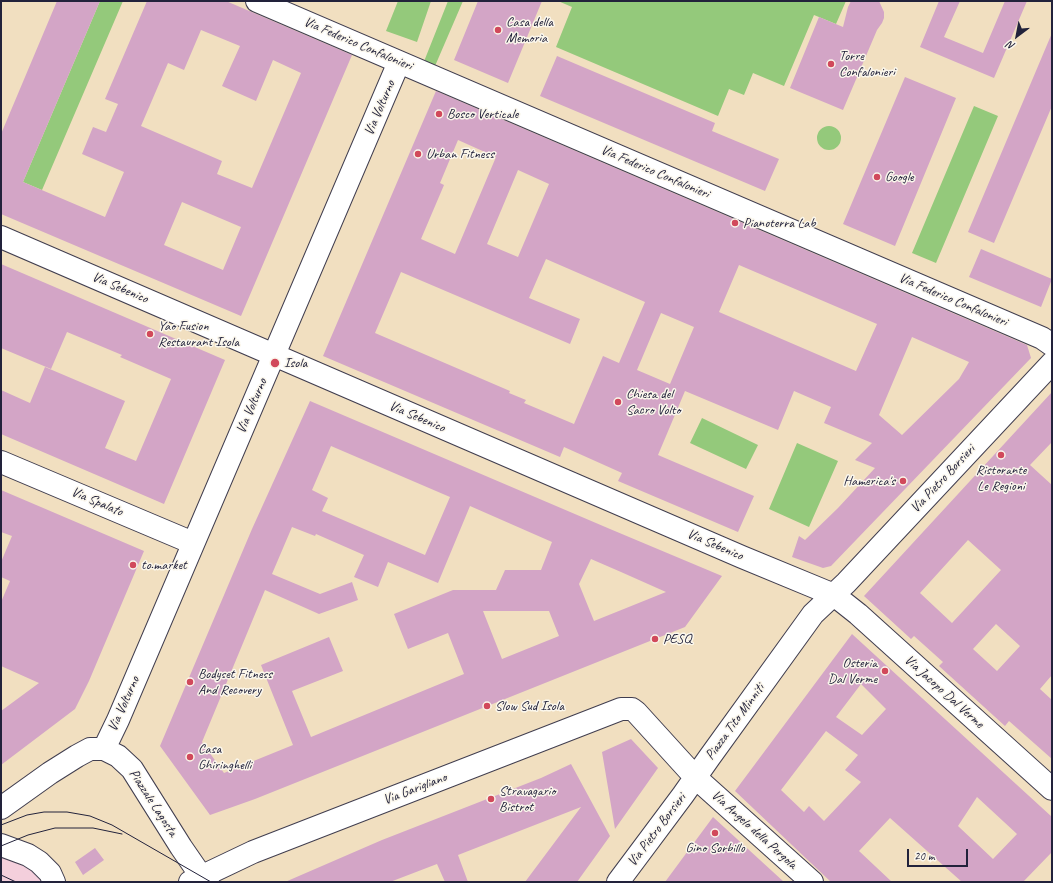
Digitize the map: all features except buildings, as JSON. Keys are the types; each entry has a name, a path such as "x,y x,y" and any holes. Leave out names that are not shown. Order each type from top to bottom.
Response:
{"street":[{"name":"Via Federico Confalonieri","path":"258,1 1042,338 1052,345"},
{"name":"Via Volturno","path":"104,749 118,720 399,62"},
{"name":"Via Sebenico","path":"1,236 749,560 834,595"},
{"name":"Via Pietro Borsieri","path":"834,595 1052,363"},
{"name":"Via Spalato","path":"1,462 193,543"},
{"name":"Piazza Tito Minniti","path":"632,709 642,718 696,778 813,614 834,595"},
{"name":"Via Jacopo Dal Verme","path":"834,595 858,614 1052,789"},
{"name":"Via Garigliano","path":"199,880 253,852 621,709 632,709"},
{"path":"1,808 50,773 77,756 90,749 104,749"},
{"name":"Piazzale Lagosta","path":"104,749 118,756 132,769 199,880"},
{"name":"Via Pietro Borsieri","path":"618,882 696,778"},
{"name":"Via Angelo della Pergola","path":"696,778 812,882"},
{"path":"1,845 28,855 39,862 50,873 54,882"}],"shaded area":[{"path":"1,849 5,850 48,882 1,882"}],"green space":[{"path":"100,1 123,1 42,190 23,182"},
{"path":"398,1 431,1 417,42 386,31"},
{"path":"448,1 463,1 432,73 421,69"},
{"path":"558,1 846,1 836,24 814,15 784,86 753,73 744,95 729,89 718,116 556,47 572,7"},
{"path":"974,106 998,116 936,263 912,253"},
{"path":"829,126 834,127 840,133 840,143 834,149 829,150 824,149 818,143 817,138 818,133 824,127"},
{"path":"702,418 758,445 746,469 690,443"},
{"path":"797,443 838,461 809,527 769,509"}],"tram line":[{"path":"1,825 27,815 44,812 67,812 90,816 112,825 211,882"},
{"path":"1,846 28,835 55,828 93,828 122,834"},
{"path":"1,875 16,882"}],"place":[{"name":"Casa della Memoria","path":"498,30"},
{"name":"Torre Confalonieri","path":"831,64"},
{"name":"Bosco Verticale","path":"439,114"},
{"name":"Urban Fitness","path":"418,154"},
{"name":"Google","path":"877,177"},
{"name":"Pianoterra Lab","path":"735,223"},
{"name":"Yao Fusion Restaurant Isola","path":"150,334"},
{"name":"Isola","path":"275,363"},
{"name":"Chiesa del Sacro Volto","path":"618,402"},
{"name":"Ristorante Le Regioni","path":"1001,455"},
{"name":"Hamerica's","path":"903,481"},
{"name":"to.market","path":"133,565"},
{"name":"PESQ","path":"655,639"},
{"name":"Osteria Dal Verme","path":"885,671"},
{"name":"Bodyset Fitness And Recovery","path":"190,682"},
{"name":"Slow Sud Isola","path":"487,706"},
{"name":"Casa Ghiringhelli","path":"190,757"},
{"name":"Stravagario Bistrot","path":"491,799"},
{"name":"Gino Sorbillo","path":"715,833"}]}
